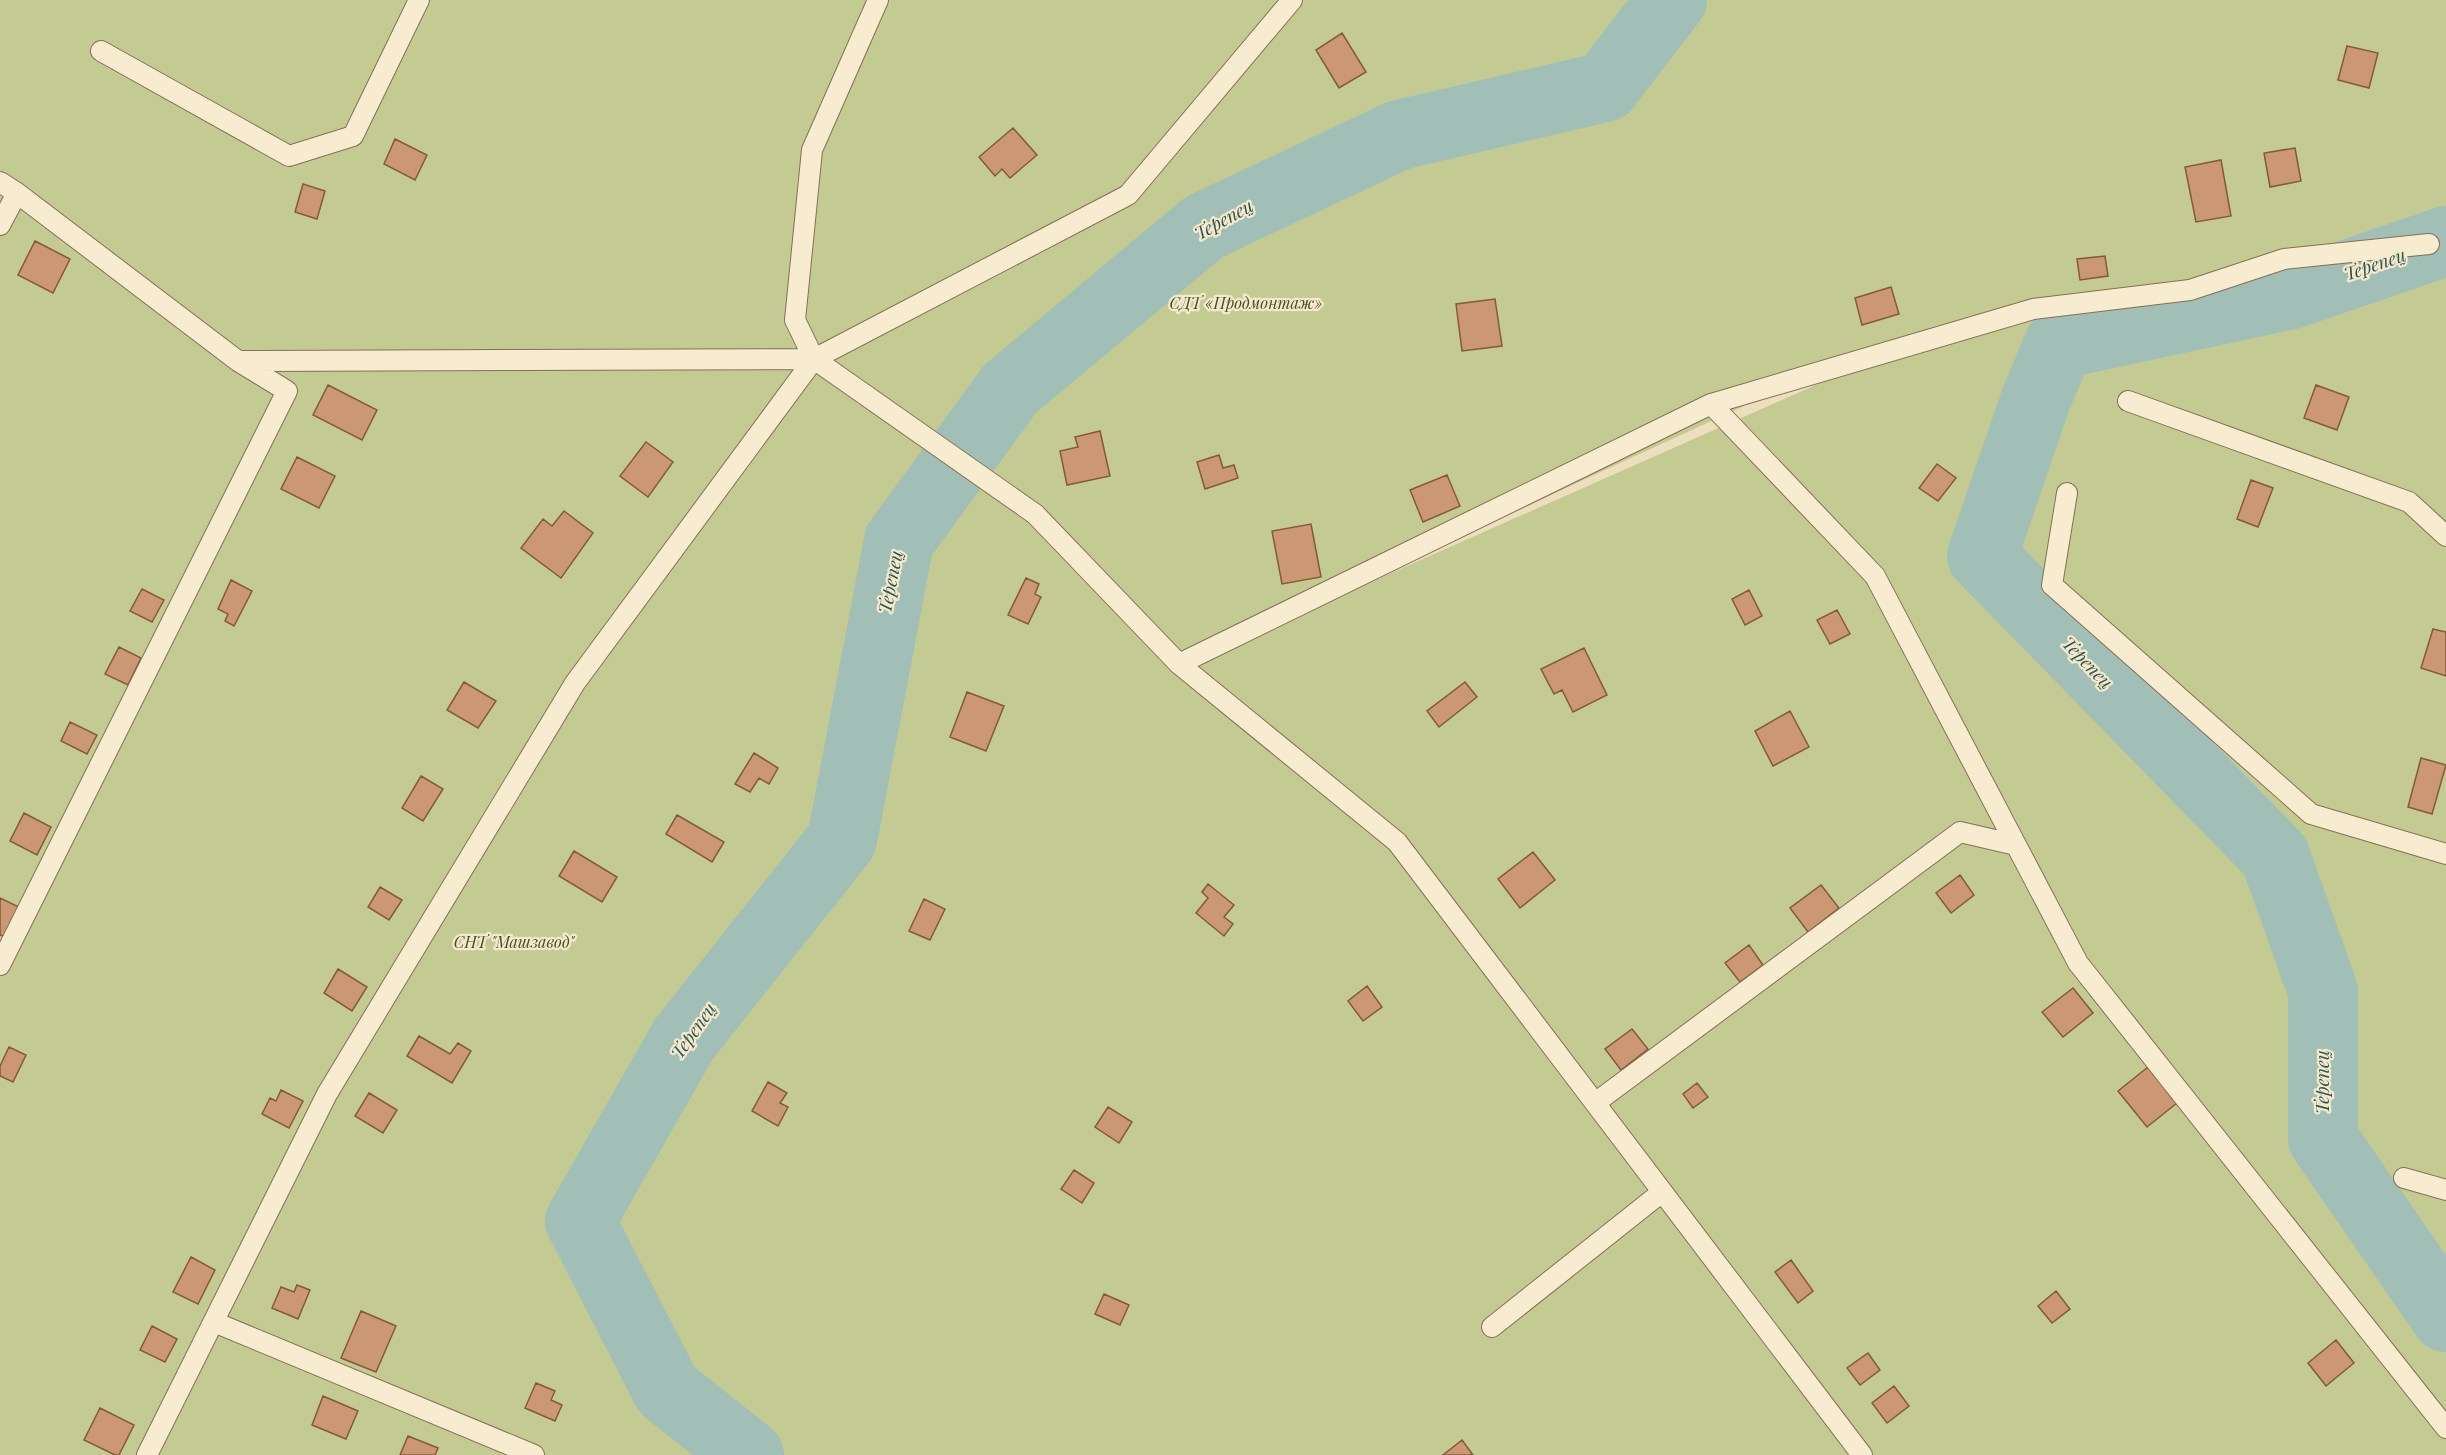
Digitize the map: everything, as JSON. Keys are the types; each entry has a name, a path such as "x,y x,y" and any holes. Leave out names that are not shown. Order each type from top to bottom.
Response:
{"lane":[{"path":"101,51 289,156 353,136 419,0"},
{"path":"878,0 812,150 795,320 814,359 1035,514 1179,664 1397,842 1862,1455"},
{"path":"147,1455 327,1094 575,682 814,359 1128,195 1292,0"},
{"path":"0,225 8,188 238,361 287,391 0,965"},
{"path":"1179,664 1711,404 2032,309 2190,290 2284,259 2429,244"},
{"path":"238,361 814,359"},
{"path":"2128,401 2409,502 2446,536"},
{"path":"1711,404 1875,576 2078,963 2446,1428"},
{"path":"2067,494 2052,585 2311,814 2446,854"},
{"path":"1595,1103 1960,832 2016,845"},
{"path":"2404,1178 2446,1190"},
{"path":"1492,1327 1662,1192"},
{"path":"214,1322 534,1455"}],"green space":[{"name":"СНТ \"Машзавод\"","path":"0,0 2446,0 2446,1455 0,1455","holes":["1940,330 1224,647 1757,400"]}],"building":[{"path":"1342,33 1366,72 1339,88 1316,50"},
{"path":"2347,46 2378,53 2369,88 2338,80"},
{"path":"1013,128 1037,155 1010,178 1002,169 995,176 979,157"},
{"path":"395,139 427,155 415,180 384,164"},
{"path":"2295,148 2301,181 2270,187 2264,153"},
{"path":"2221,160 2231,216 2196,222 2185,167"},
{"path":"303,184 325,191 317,219 295,212"},
{"path":"35,241 70,259 53,293 18,275"},
{"path":"2105,256 2108,276 2080,280 2077,259"},
{"path":"1891,287 1899,314 1862,325 1855,298"},
{"path":"1495,299 1502,346 1462,351 1456,304"},
{"path":"328,385 377,410 362,440 313,415"},
{"path":"2316,385 2349,397 2337,430 2304,418"},
{"path":"1100,431 1110,476 1067,485 1060,451 1078,447 1075,437"},
{"path":"646,442 673,462 648,497 620,476"},
{"path":"1219,455 1223,468 1234,465 1238,478 1205,489 1197,462"},
{"path":"297,457 335,476 319,508 281,489"},
{"path":"1937,464 1956,478 1938,501 1919,488"},
{"path":"1447,475 1460,506 1423,522 1410,490"},
{"path":"2251,480 2273,488 2258,527 2237,519"},
{"path":"564,511 593,533 561,578 521,548 543,519 552,526"},
{"path":"1311,524 1321,577 1282,584 1272,531"},
{"path":"1026,578 1039,584 1035,594 1041,597 1028,624 1008,615"},
{"path":"231,580 252,591 234,626 225,621 228,614 218,609"},
{"path":"142,589 164,600 152,622 130,611"},
{"path":"1749,590 1762,616 1745,625 1732,599"},
{"path":"1837,610 1850,634 1830,644 1817,620"},
{"path":"2433,629 2446,632 2446,676 2421,668"},
{"path":"119,647 141,658 128,685 105,674"},
{"path":"1584,648 1607,695 1573,712 1562,690 1554,694 1541,669"},
{"path":"464,682 496,701 478,728 447,710"},
{"path":"1465,682 1477,697 1439,727 1427,711"},
{"path":"967,692 1004,706 986,751 950,737"},
{"path":"1790,711 1809,747 1773,766 1755,731"},
{"path":"70,722 97,735 87,754 61,741"},
{"path":"754,753 778,768 769,784 759,778 750,792 735,784"},
{"path":"2421,758 2446,765 2432,814 2408,807"},
{"path":"421,776 443,789 423,821 402,808"},
{"path":"24,813 51,827 37,855 10,841"},
{"path":"677,815 724,842 712,862 666,834"},
{"path":"574,851 617,877 602,902 559,876"},
{"path":"1533,852 1555,880 1520,908 1498,879"},
{"path":"1960,875 1974,895 1951,913 1936,893"},
{"path":"1208,884 1234,905 1224,917 1233,924 1224,936 1196,913 1208,898 1202,892"},
{"path":"1821,885 1839,908 1808,932 1790,908"},
{"path":"380,887 402,900 389,920 368,907"},
{"path":"0,898 21,908 7,938 0,935"},
{"path":"924,899 945,909 930,940 909,931"},
{"path":"1749,945 1763,965 1740,982 1725,963"},
{"path":"338,969 367,987 352,1011 324,993"},
{"path":"1367,986 1382,1007 1363,1021 1348,1001"},
{"path":"2073,988 2093,1013 2063,1037 2042,1012"},
{"path":"1632,1029 1648,1049 1621,1070 1605,1049"},
{"path":"419,1036 450,1054 458,1043 471,1051 452,1083 407,1056"},
{"path":"9,1047 26,1055 13,1082 0,1076 0,1066"},
{"path":"2148,1067 2177,1103 2147,1127 2118,1091"},
{"path":"768,1082 787,1093 780,1103 788,1107 778,1126 752,1111"},
{"path":"1697,1083 1708,1097 1693,1108 1683,1094"},
{"path":"281,1090 303,1101 289,1128 262,1114 270,1098 276,1101"},
{"path":"369,1093 397,1110 383,1133 355,1116"},
{"path":"1108,1107 1132,1122 1119,1143 1095,1127"},
{"path":"1074,1170 1094,1183 1082,1203 1061,1189"},
{"path":"191,1257 215,1270 198,1304 173,1292"},
{"path":"1791,1260 1813,1291 1798,1303 1775,1272"},
{"path":"297,1285 310,1290 298,1319 272,1308 281,1287 294,1292"},
{"path":"2056,1291 2070,1309 2052,1323 2038,1306"},
{"path":"1104,1294 1129,1305 1120,1325 1095,1314"},
{"path":"361,1311 396,1326 376,1372 341,1358"},
{"path":"152,1326 177,1339 165,1362 140,1350"},
{"path":"2336,1340 2354,1363 2326,1386 2308,1363"},
{"path":"1868,1353 1880,1370 1860,1385 1847,1368"},
{"path":"536,1383 555,1391 551,1400 562,1405 555,1421 525,1408"},
{"path":"1894,1386 1909,1406 1887,1423 1872,1403"},
{"path":"323,1396 358,1411 346,1439 312,1425"},
{"path":"100,1408 134,1425 119,1455 84,1440"},
{"path":"408,1436 438,1448 435,1455 400,1455"},
{"path":"1462,1440 1473,1455 1443,1455"}],"waterway":[{"name":"Терепец","path":"749,1455 667,1390 580,1221 684,1039 842,840 899,541 1010,389 1204,227 1399,135 1605,87 1672,0"},
{"name":"Терепец","path":"2446,241 2292,294 2059,344 2036,399 1982,556 2275,856 2323,991 2323,1139 2446,1317"}],"park label":[{"name":"СДТ «Продмонтаж»","path":"1246,303"}]}
